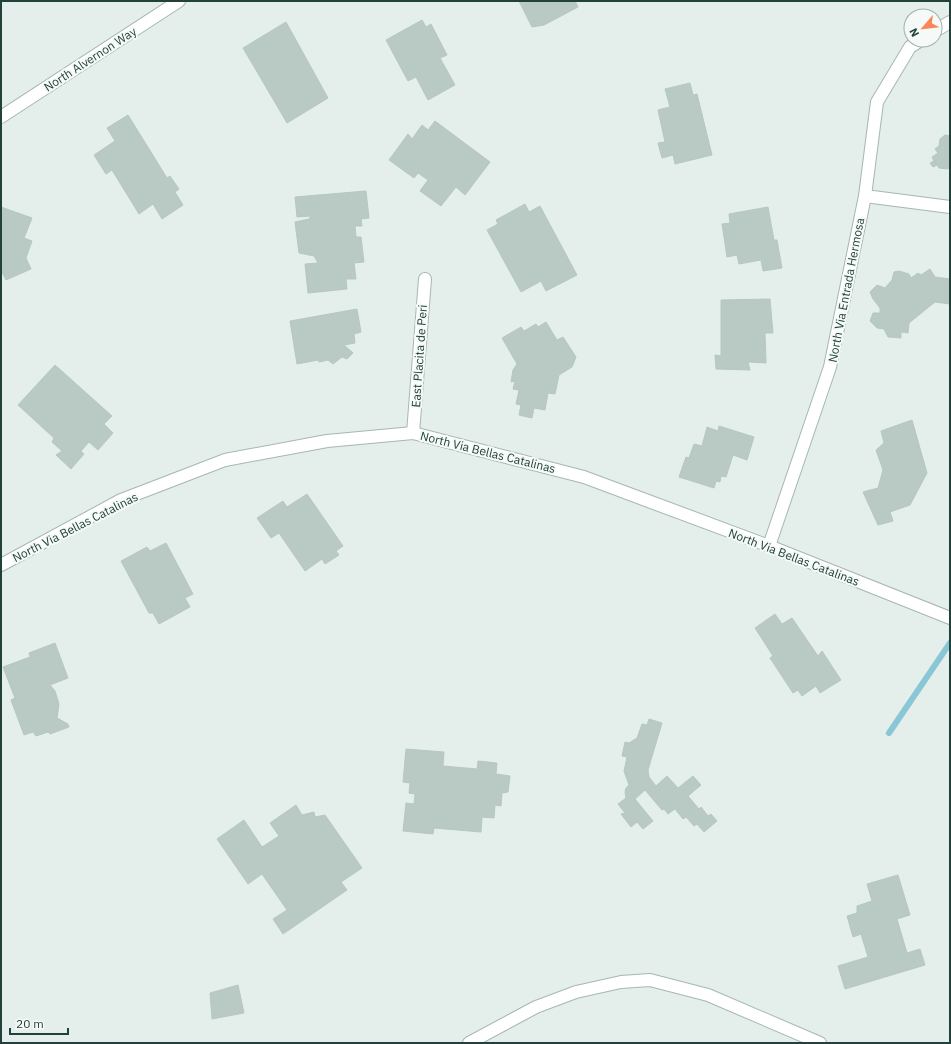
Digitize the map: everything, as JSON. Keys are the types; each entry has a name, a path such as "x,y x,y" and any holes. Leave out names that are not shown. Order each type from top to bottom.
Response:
{"street":[{"name":"North Alvernon Way","path":"1,117 179,1"},
{"name":"North Via Entrada Hermosa","path":"769,546 830,367 864,196 877,102 909,48"},
{"path":"864,196 950,207"},
{"name":"East Placita de Peri","path":"413,433 424,280"},
{"name":"North Via Bellas Catalinas","path":"1,565 121,500 225,460 327,441 413,433 584,477 769,546 950,618"},
{"path":"469,1043 536,1007 576,992 621,982 650,980 708,995 820,1043"}],"building":[{"path":"519,1 575,1 578,7 544,25 532,27"},
{"path":"422,20 426,27 431,24 447,55 440,58 455,85 428,100 416,77 408,81 386,40"},
{"path":"286,22 328,98 287,123 243,48"},
{"path":"690,83 693,95 697,94 712,155 675,164 673,155 662,158 658,143 665,142 658,110 670,107 665,89"},
{"path":"128,115 167,178 170,176 179,189 175,192 183,205 162,219 153,204 139,214 112,170 106,174 94,155 115,141 107,128"},
{"path":"435,121 490,162 465,195 456,187 441,206 420,191 428,180 418,173 414,178 389,160 408,134 412,139 422,125 428,130"},
{"path":"945,135 950,136 950,167 948,169 939,168 937,165 933,167 930,163 934,161 932,157 938,153 935,149 939,146 940,139"},
{"path":"366,191 369,218 361,219 362,226 355,226 356,237 361,237 364,262 354,263 356,279 346,279 347,289 308,293 305,264 318,263 314,256 299,253 295,222 309,219 311,216 297,217 295,197"},
{"path":"525,204 529,212 540,206 577,275 546,291 541,281 521,292 487,230 498,224 496,220"},
{"path":"1,207 32,218 24,238 32,241 26,258 31,269 6,280 1,273"},
{"path":"768,207 774,240 777,240 782,268 763,271 761,260 739,264 737,255 727,257 722,224 730,223 729,214"},
{"path":"930,269 935,277 950,279 950,304 935,302 909,323 908,333 901,332 901,338 888,337 884,329 877,328 870,321 873,313 880,313 880,308 870,292 877,285 885,288 892,280 894,272 899,271 909,274 911,278 918,273 921,275"},
{"path":"770,299 773,333 765,333 766,363 748,362 750,370 716,369 715,355 721,356 721,300"},
{"path":"357,309 361,332 354,334 355,343 344,345 353,353 347,359 342,357 333,364 328,360 319,362 318,360 297,364 290,321"},
{"path":"546,322 557,340 563,337 576,357 572,367 559,375 555,394 548,393 545,410 534,408 532,418 519,415 521,405 516,404 519,390 513,389 515,381 511,382 513,370 517,364 502,338 521,327 524,331 536,324 538,327"},
{"path":"55,365 112,416 104,424 113,433 98,450 89,442 81,451 84,454 71,469 56,455 62,451 52,442 54,438 18,405"},
{"path":"912,420 927,473 910,505 890,512 893,521 878,525 863,492 878,488 883,470 876,450 884,443 881,431"},
{"path":"719,426 754,437 747,460 733,455 726,477 721,476 720,482 716,481 714,488 679,477 686,457 689,458 694,444 702,446 707,427 718,431"},
{"path":"307,494 343,546 336,551 339,555 325,564 322,559 305,571 279,533 271,538 257,518 283,501 287,507"},
{"path":"166,543 193,594 185,598 190,607 159,624 153,613 149,613 121,561 147,547 150,551"},
{"path":"775,614 782,624 792,618 818,656 822,651 841,680 820,693 816,686 802,696 798,690 793,693 770,658 773,656 755,628"},
{"path":"55,643 68,678 50,685 55,691 59,704 57,718 68,724 69,727 50,734 48,732 36,736 33,732 24,735 11,700 15,698 3,667 30,657 29,653"},
{"path":"649,719 662,723 648,770 649,777 656,786 667,776 678,788 693,776 701,785 688,796 699,809 701,807 708,816 711,814 717,821 704,832 697,824 694,826 686,817 683,819 675,809 668,814 664,809 662,810 645,790 635,799 653,821 643,829 637,822 631,827 621,814 625,813 618,804 626,798 625,792 629,785 624,771 627,757 622,756 625,742 629,743 637,738 642,724 647,725"},
{"path":"406,749 444,752 443,766 477,769 478,761 497,763 496,774 510,776 508,792 502,793 501,806 495,805 494,818 482,817 481,832 434,828 433,834 403,831 406,803 414,804 415,794 409,793 410,783 403,782"},
{"path":"296,805 302,815 314,812 315,817 325,815 362,868 341,882 347,890 283,934 273,919 287,910 262,874 248,884 217,839 244,820 262,847 279,836 270,823"},
{"path":"898,875 910,915 897,919 907,953 920,949 925,965 845,989 838,966 868,957 861,934 853,937 847,916 857,913 857,906 872,901 867,884"},
{"path":"238,985 244,1013 212,1019 210,993"}],"waterway":[{"path":"889,733 950,643"}]}
